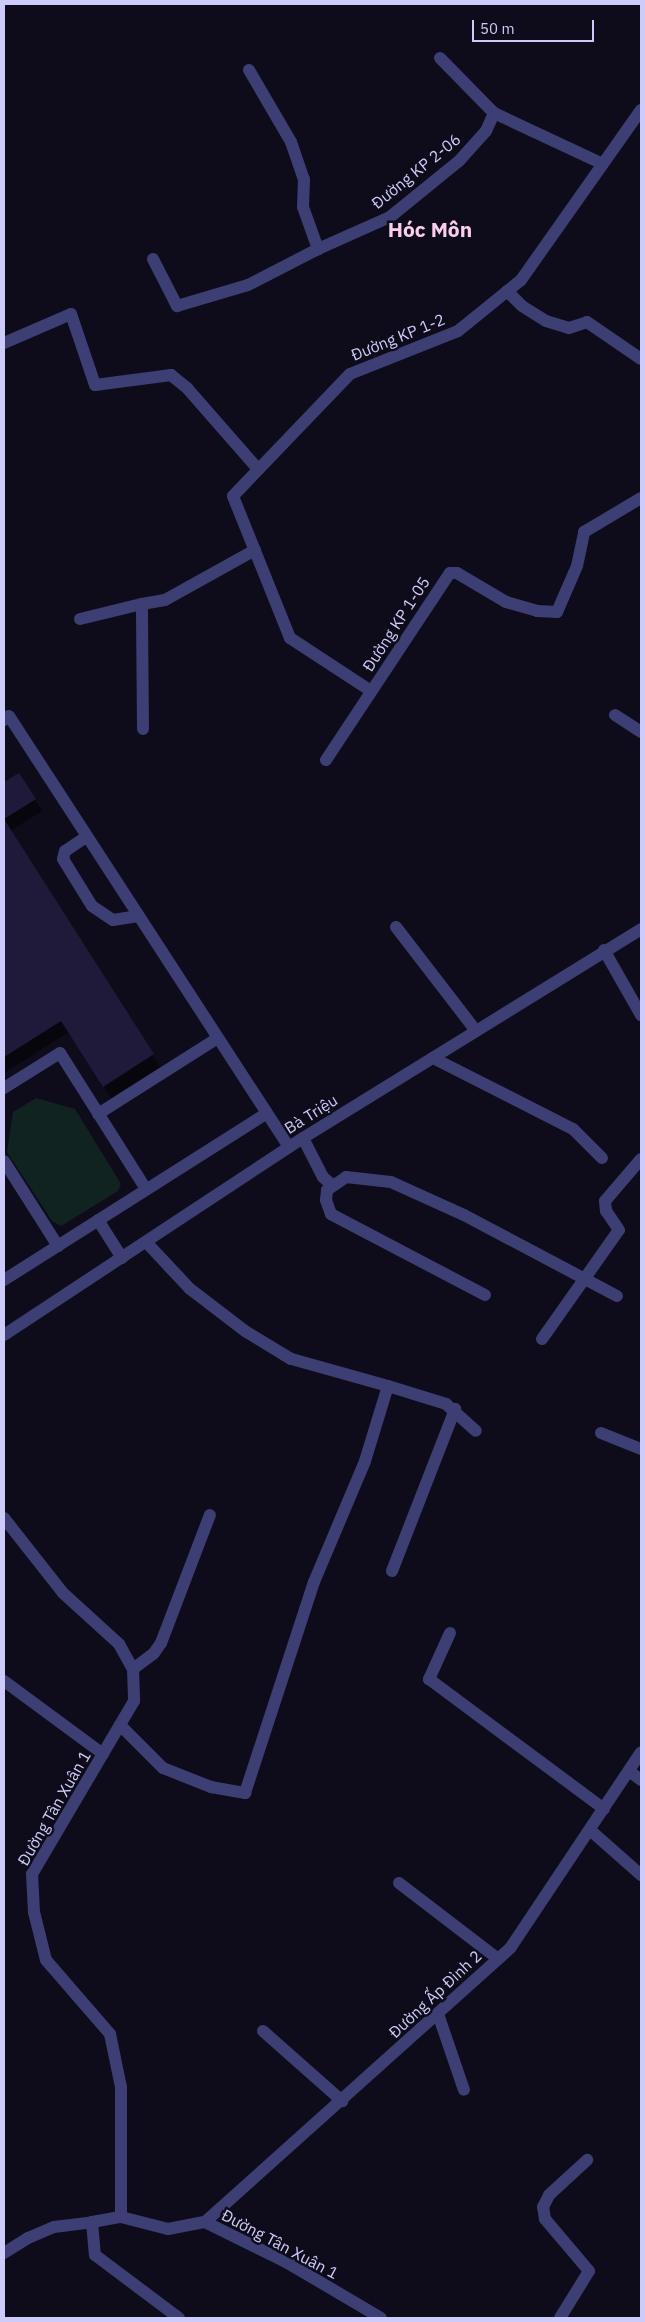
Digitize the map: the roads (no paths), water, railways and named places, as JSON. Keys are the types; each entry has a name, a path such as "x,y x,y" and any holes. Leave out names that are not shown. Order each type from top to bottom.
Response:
{"street":[{"path":"440,58 494,113 603,164"},
{"path":"249,70 291,142 304,180 302,207 318,249"},
{"name":"Đường KP 1-2","path":"254,550 233,496 350,374 458,331 521,280 641,110"},
{"name":"Đường KP 2-06","path":"153,259 177,306 248,285 318,249 390,218 459,161 486,131 494,113"},
{"path":"507,291 522,306 546,321 569,328 588,322 641,359"},
{"path":"4,343 71,314 95,385 170,375 187,388 258,469"},
{"name":"Đường KP 1-05","path":"326,760 450,573 457,573 506,602 537,611 557,612 577,566 584,532 641,498"},
{"path":"80,619 165,600 254,550"},
{"name":"Đường KP 1-05","path":"254,550 290,638 372,691"},
{"path":"142,604 143,728"},
{"path":"615,715 641,732"},
{"path":"4,720 9,716 216,1039 289,1147"},
{"path":"86,837 65,851 63,859 92,906 113,920 137,916"},
{"path":"396,926 476,1031"},
{"name":"Bà Triệu","path":"4,1335 303,1138 604,950 641,929"},
{"path":"604,950 641,1015"},
{"path":"98,1114 216,1039"},
{"path":"4,1088 60,1053 146,1189"},
{"path":"433,1058 573,1129 602,1158"},
{"path":"4,1280 266,1114"},
{"path":"303,1138 323,1177 332,1185"},
{"path":"542,1339 588,1278 619,1230 606,1211 605,1201 641,1159"},
{"path":"6,1168 58,1246"},
{"path":"485,1295 331,1214 326,1193 332,1185 346,1176 391,1182 425,1196 588,1278 617,1296"},
{"path":"98,1220 122,1258"},
{"path":"146,1242 190,1289 245,1331 291,1359 388,1386 455,1409 476,1431"},
{"path":"120,1725 163,1768 211,1788 245,1793 314,1582 365,1461 388,1386"},
{"path":"392,1571 455,1409"},
{"path":"601,1433 641,1449"},
{"path":"132,1669 154,1653 161,1642 210,1515"},
{"name":"Đường Tân Xuân 1","path":"4,1518 63,1593 118,1644 132,1669 134,1701 32,1874 34,1912 46,1960 110,2034 121,2087 121,2217 168,2228 206,2222 286,2262 373,2316"},
{"path":"450,1633 429,1679 604,1809"},
{"path":"4,1681 103,1754"},
{"name":"Đường Ấp Đình 2","path":"206,2222 511,1947 641,1752"},
{"path":"629,1770 641,1780"},
{"path":"590,1830 641,1875"},
{"path":"399,1883 498,1959"},
{"path":"438,2014 464,2090"},
{"path":"262,2031 342,2101"},
{"path":"560,2318 589,2271 545,2219 543,2207 549,2195 587,2160"},
{"path":"4,2253 28,2238 54,2228 121,2217"},
{"path":"92,2222 95,2255 179,2318"}],"district":[{"name":"Hóc Môn","path":"430,229"}]}
